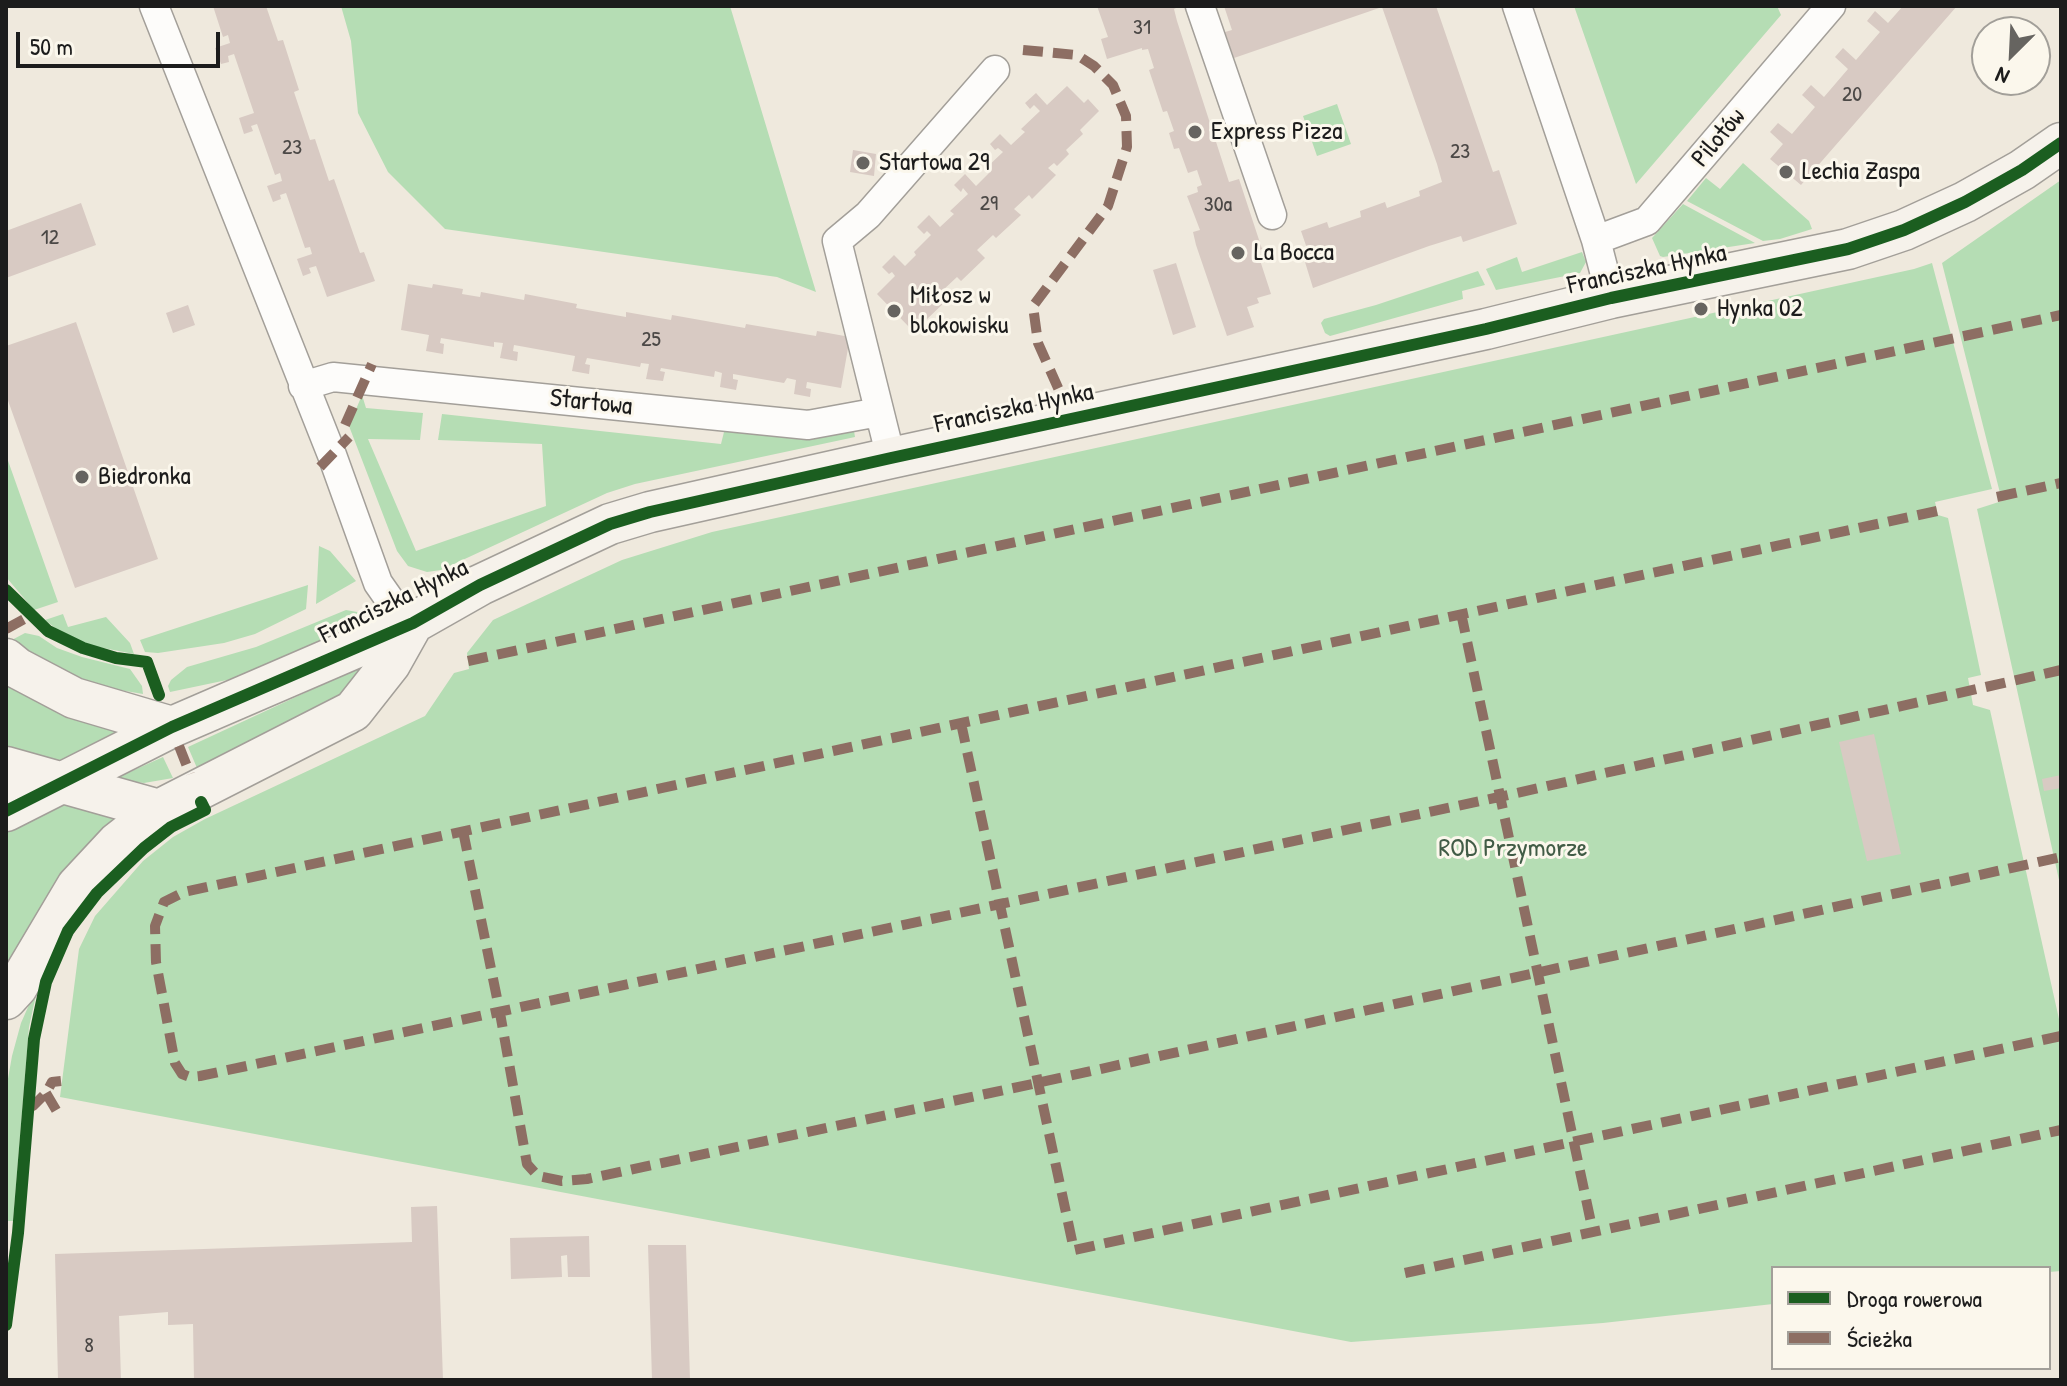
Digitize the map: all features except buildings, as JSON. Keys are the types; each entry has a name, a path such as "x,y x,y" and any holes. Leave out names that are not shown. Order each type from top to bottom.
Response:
{"street":[{"path":"154,6 332,455 378,583 392,603 413,623"},
{"path":"1200,6 1272,215"},
{"path":"1517,6 1596,240 1611,298"},
{"name":"Pilotów","path":"1596,240 1647,221 1824,8"},
{"path":"891,458 837,241 868,215 995,70"},
{"name":"Franciszka Hynka","path":"6,811 172,727 413,623 480,585 610,524 650,512 1486,329 1611,298 1848,249 1904,230 1976,196 2061,143"},
{"name":"Startowa","path":"303,386 333,377 808,425 879,412"},
{"name":"Franciszka Hynka","path":"6,999 17,987 77,886 117,843 159,810 353,711 390,664 413,623"},
{"path":"6,659 74,698 172,727"},
{"path":"6,767 159,810"}],"green space":[{"path":"341,6 730,6 816,292 777,277 445,229 388,172 358,113 351,41"},
{"path":"1574,6 1777,6 1781,15 1636,184"},
{"path":"1337,104 1351,144 1317,156 1303,116"},
{"path":"1743,163 1809,221 1812,229 1763,241 1687,201 1706,178 1720,189"},
{"path":"2061,180 2061,889 1977,509 2002,501 1942,263"},
{"path":"1683,204 1755,243 1660,256 1652,238"},
{"path":"1582,252 1586,262 1580,273 1496,290 1486,269 1517,257 1522,272"},
{"name":"ROD Przymorze","path":"1932,263 1992,489 1935,502 1938,515 1948,518 1981,675 1968,678 1973,705 1990,710 2061,1028 2061,1271 2051,1272 2051,1266 1771,1266 1771,1304 1603,1323 1351,1342 60,1097 79,949 95,916 143,861 173,837 205,819 425,716 454,673 469,669 467,653 493,620 622,560 712,532"},
{"path":"1478,271 1485,285 1462,291 1463,299 1330,336 1325,333 1321,323 1324,319"},
{"path":"362,395 366,408 423,413 420,440 368,439 416,551 546,506 542,444 438,440 442,414 721,444 725,428 853,425 855,437 635,484 607,493 441,570 427,572 408,566 397,551 349,426"},
{"path":"6,455 58,602 34,610 6,577"},
{"path":"319,546 330,551 356,581 316,604"},
{"path":"308,585 306,609 255,634 224,643 158,653 145,652 140,640"},
{"path":"346,610 360,615 351,628 246,676 170,692 168,686 171,680 187,667 256,647"},
{"path":"63,614 68,627 106,617 130,643 134,654 88,645 64,635 45,620"},
{"path":"25,633 39,636 57,648 82,657 130,669 142,686 143,694 73,679 10,641"},
{"path":"382,657 376,678 266,736 197,768 188,747"},
{"path":"6,682 142,727 66,760 52,761 6,750"},
{"path":"163,757 173,778 144,783 114,779"},
{"path":"65,802 122,815 65,872 37,914 6,973 6,830"},
{"path":"39,982 29,1027 13,1221 6,1221 6,1090 21,1023"}],"marked path":[{"path":"1023,50 1077,55 1094,66 1113,85 1126,116 1127,147 1108,206 1033,306 1038,343 1063,399"},
{"path":"468,661 2061,315"},
{"path":"345,425 372,364"},
{"path":"320,467 349,437"},
{"path":"1997,497 2061,483"},
{"path":"1937,511 184,892 164,902 155,926 156,962 175,1063 182,1074 200,1076 1499,797 2061,670"},
{"path":"1461,613 1593,1232"},
{"path":"6,629 30,616"},
{"path":"961,723 1074,1250 2061,1036"},
{"path":"179,746 190,774"},
{"path":"463,831 527,1164 538,1176 562,1181 587,1179 1037,1083 2061,857"},
{"path":"28,1105 33,1106 52,1082 61,1081"},
{"path":"46,1093 59,1115"},
{"path":"1405,1273 2061,1130"}],"cycle path":[{"path":"6,811 172,727 413,623 480,585 610,524 650,512 1486,329 1611,298 1848,249 1904,230 1965,202 2022,170 2061,143"},
{"path":"6,590 48,631 83,648 116,658 147,662 159,695"},
{"path":"6,1325 18,1233 34,1039 46,982 68,931 97,893 171,827 205,810 201,802"}],"place":[{"name":"Express Pizza","path":"1195,132"},
{"name":"Startowa 29","path":"863,163"},
{"name":"Lechia Zaspa","path":"1786,172"},
{"name":"La Bocca","path":"1238,253"},
{"name":"Hynka 02","path":"1701,309"},
{"name":"Miłosz w blokowisku","path":"894,311"},
{"name":"Biedronka","path":"82,477"}]}
